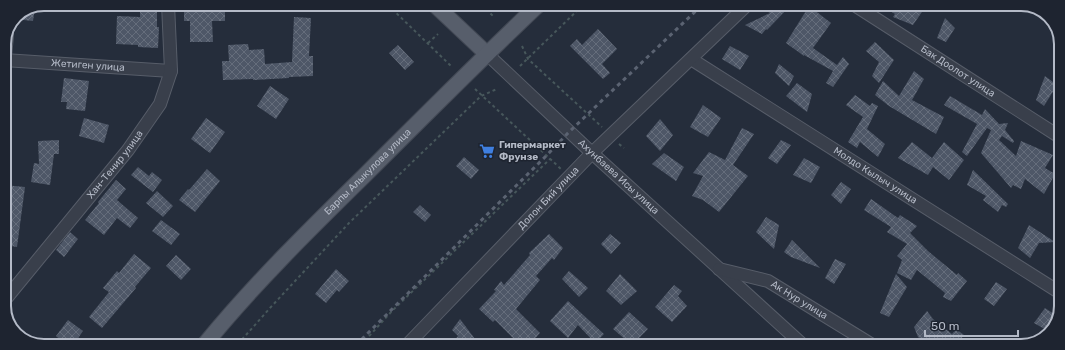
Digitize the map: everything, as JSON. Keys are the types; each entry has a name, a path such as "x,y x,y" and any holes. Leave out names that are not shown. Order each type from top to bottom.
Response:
{"main road":[{"name":"Ахунбаева Исы улица","path":"443,11 486,54"},
{"name":"Барпы Алыкулова улица","path":"209,339 224,320 334,205 486,54 532,11"}],"street":[{"name":"Хан-Тенир улица","path":"11,292 128,150 160,104 171,71 168,11"},
{"name":"Долон Бий улица","path":"412,339 592,153 742,11"},
{"name":"Бак Доолот улица","path":"864,11 1054,133"},
{"name":"Ахунбаева Исы улица","path":"486,54 592,153 796,339"},
{"name":"Молдо Кылыч улица","path":"691,59 1054,289"},
{"name":"Жетиген улица","path":"11,63 171,71"},
{"name":"Ак Нур улица","path":"718,268 768,281 863,339"}],"path":[{"path":"394,11 451,66"},
{"path":"488,11 493,16"},
{"path":"520,66 577,11"},
{"path":"428,44 438,34"},
{"path":"522,46 528,59 624,148"},
{"path":"475,89 570,176"},
{"path":"242,339 348,223 481,96 497,89"},
{"path":"366,339 392,311 550,159"}],"building":[{"path":"140,11 157,11 157,27 159,27 158,48 116,44 117,16 140,17"},
{"path":"184,11 225,11 225,21 212,21 213,42 190,42 190,21 184,21"},
{"path":"767,11 785,11 762,34 745,25 770,13"},
{"path":"806,11 815,11 831,23 813,48 837,65 843,57 849,64 833,87 826,83 833,71 804,56 786,43"},
{"path":"890,11 923,11 913,25 893,17 895,14"},
{"path":"34,12 33,21 22,20 31,13"},
{"path":"294,17 311,18 309,56 313,56 313,76 253,80 223,80 222,61 229,61 228,45 248,44 249,50 264,49 265,64 292,62"},
{"path":"945,18 955,28 946,42 937,38"},
{"path":"598,29 617,49 602,64 610,73 603,79 570,46 577,39 582,45"},
{"path":"875,42 894,60 879,83 872,76 879,62 866,51"},
{"path":"398,45 414,62 405,70 389,53"},
{"path":"730,46 749,56 740,70 722,59"},
{"path":"779,64 794,76 789,86 775,73"},
{"path":"914,71 924,79 912,100 944,117 936,134 889,106 875,95 883,81 899,96"},
{"path":"1045,76 1054,83 1054,90 1044,106 1036,100"},
{"path":"64,78 89,81 85,111 66,109 67,102 61,102"},
{"path":"797,83 812,94 807,112 786,96"},
{"path":"270,86 289,99 276,119 257,106"},
{"path":"855,95 870,106 872,103 878,106 867,129 885,144 878,157 860,142 857,148 848,142 863,117 846,105"},
{"path":"950,96 982,115 985,109 999,124 1008,123 1005,130 1014,141 1013,143 1002,136 999,140 1016,156 1021,141 1053,155 1045,168 1054,173 1054,176 1044,194 1025,179 1021,189 1013,185 1011,188 981,153 991,130 987,128 967,156 962,152 977,124 944,105"},
{"path":"703,105 721,118 708,137 690,127"},
{"path":"84,118 109,125 104,143 79,136"},
{"path":"206,118 225,132 210,153 191,139"},
{"path":"660,119 673,135 660,151 646,136"},
{"path":"742,128 754,134 733,165 748,176 719,212 703,200 692,196 703,176 693,173 709,152 725,160"},
{"path":"59,140 59,154 54,154 50,185 31,182 34,163 39,164 38,141"},
{"path":"781,140 791,145 777,164 768,158"},
{"path":"912,142 932,158 944,142 964,160 949,180 933,167 928,175 898,158"},
{"path":"664,153 684,167 676,181 652,164"},
{"path":"464,157 479,170 471,179 456,166"},
{"path":"804,158 820,167 811,183 793,175"},
{"path":"138,167 149,176 152,172 162,180 153,192 131,175"},
{"path":"207,169 220,181 195,212 179,200"},
{"path":"973,170 1008,204 1006,207 1002,205 998,212 983,200 986,196 967,185"},
{"path":"116,180 126,189 117,200 138,218 130,228 117,218 104,235 85,220"},
{"path":"841,182 851,189 841,204 831,195"},
{"path":"11,186 25,187 17,247 11,246"},
{"path":"157,191 173,206 163,217 146,203"},
{"path":"871,199 898,218 900,215 917,226 910,233 928,251 957,275 958,273 967,281 951,301 943,297 945,293 917,270 911,280 897,273 902,260 897,256 907,244 887,232 891,227 864,210"},
{"path":"420,205 431,215 425,222 413,212"},
{"path":"766,217 779,225 774,249 756,232"},
{"path":"161,220 180,234 171,245 152,231"},
{"path":"1029,225 1054,241 1039,243 1030,258 1018,248"},
{"path":"70,232 78,239 64,257 56,250"},
{"path":"549,234 563,248 554,260 552,258 536,276 540,280 516,309 540,333 534,339 512,339 513,338 495,320 493,322 479,309 496,291 494,290 501,281 504,285 530,255 529,253"},
{"path":"610,234 621,243 611,254 601,244"},
{"path":"792,240 820,268 791,257 784,252"},
{"path":"134,254 151,268 102,328 89,317 109,292 103,288 117,271 119,273"},
{"path":"176,255 191,269 181,280 166,266"},
{"path":"835,259 846,264 834,284 825,278"},
{"path":"336,269 349,281 339,292 337,290 326,303 315,294"},
{"path":"569,271 588,288 579,297 562,279"},
{"path":"620,274 637,291 621,305 606,291"},
{"path":"896,274 907,287 889,317 880,313"},
{"path":"996,282 1007,289 994,306 984,299"},
{"path":"674,285 682,291 678,296 687,306 672,322 655,307"},
{"path":"568,301 604,334 599,339 591,339 578,325 568,338 550,321"},
{"path":"1045,308 1053,313 1051,321 1044,329 1034,323"},
{"path":"927,311 933,319 952,334 956,329 964,335 961,339 922,339 918,337 914,327"},
{"path":"629,312 648,329 638,339 625,339 613,329"},
{"path":"460,319 475,339 455,339 458,336 452,330"},
{"path":"68,320 83,331 77,339 60,339 56,336"}],"railway":[{"path":"362,339 569,132 696,11"}],"place":[{"name":"Гипермаркет Фрунзе","path":"487,151"}]}
